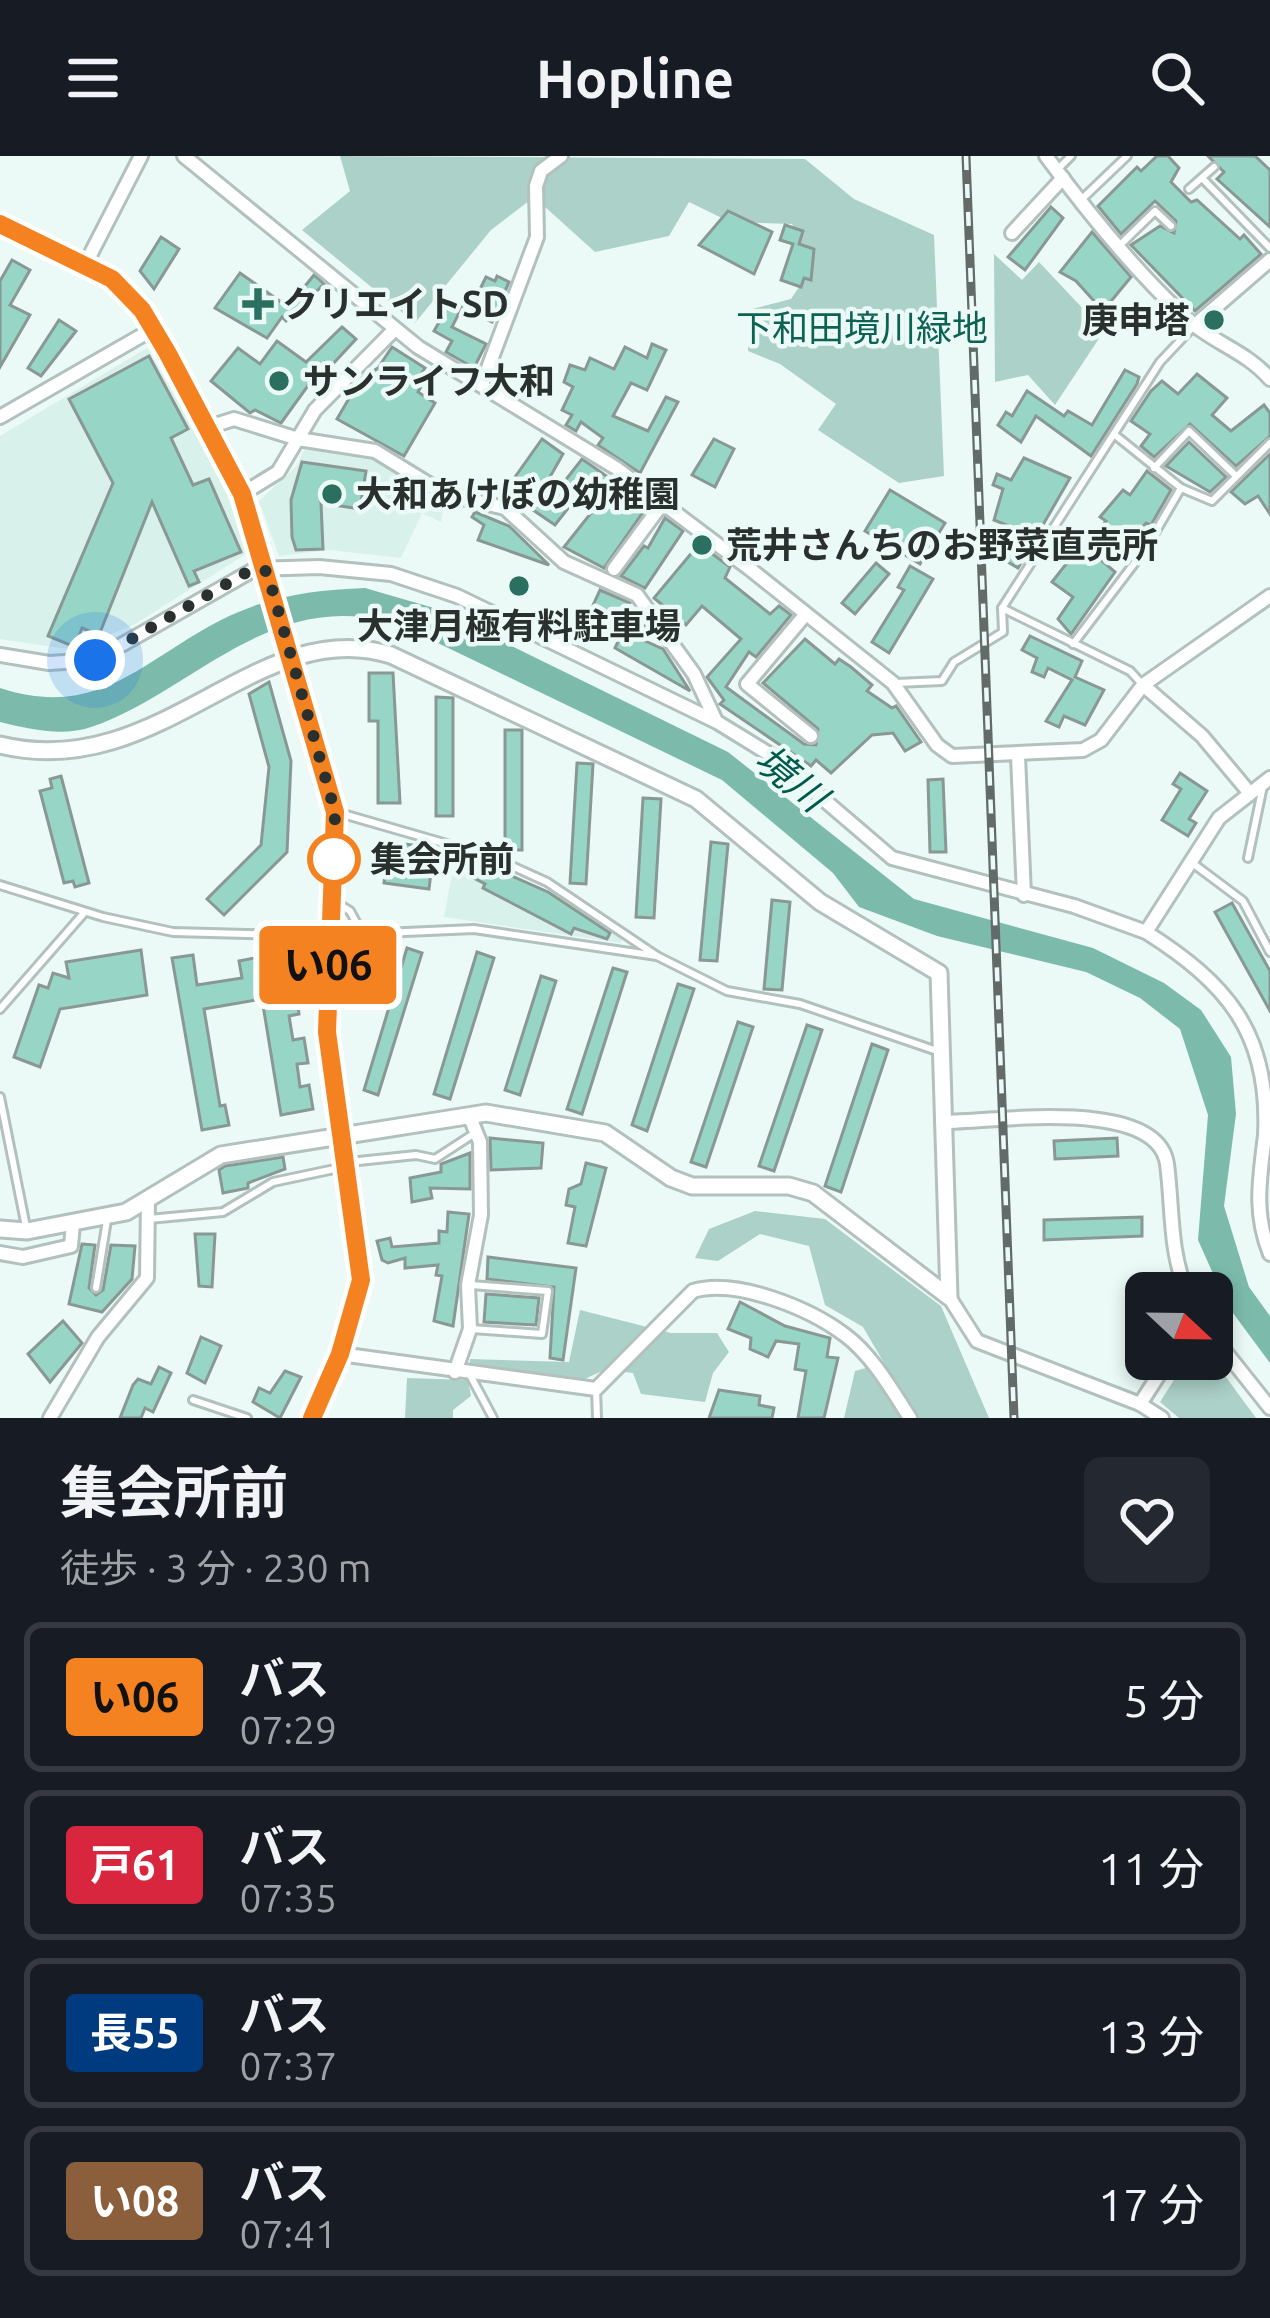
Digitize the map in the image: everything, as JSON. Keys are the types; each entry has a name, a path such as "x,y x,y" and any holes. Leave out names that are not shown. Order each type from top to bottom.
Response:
{"street":[{"path":"86,262 141,156"},
{"path":"184,156 395,329 584,446 805,615 892,683 937,746 952,756 1084,750 1101,740 1143,686 1270,596"},
{"path":"482,384 537,237 536,186 541,171 561,156"},
{"path":"1046,156 1119,246 1195,325 1229,343 1270,379"},
{"path":"1012,233 1059,174"},
{"path":"0,224 86,262 128,293 153,328 242,494 335,812 327,1032 361,1280 340,1354 312,1418"},
{"path":"1195,325 1270,260"},
{"path":"0,417 153,328"},
{"path":"242,494 278,472 315,410 395,329"},
{"path":"209,427 234,419 298,439 375,451 445,494 505,508 564,562 637,596 694,674 717,722"},
{"path":"614,568 662,504"},
{"path":"0,655 49,663 95,660 249,571 268,576 355,568 426,583 717,722 774,757 892,858 1147,932 1213,977 1255,1038 1267,1106 1257,1196 1270,1254"},
{"path":"805,615 747,684 811,736"},
{"path":"0,745 60,752 116,743 290,652 346,646 391,655 696,799 820,902 939,973 949,1297"},
{"path":"1143,686 1202,736 1248,791"},
{"path":"1018,756 1024,895"},
{"path":"1147,932 1219,818 1266,780"},
{"path":"0,1229 27,1231 107,1216 148,1199 212,1158 343,1132 494,1112 605,1133 670,1178 692,1186 789,1186 813,1193 949,1297 977,1341 1140,1404 1162,1418"},
{"path":"463,1374 470,1329 467,1285 482,1215 475,1132 469,1115"},
{"path":"942,1122 1103,1118 1145,1133 1166,1159 1169,1235 1180,1272"},
{"path":"50,1418 98,1337 147,1278 148,1199"},
{"path":"0,1253 23,1257 71,1246 73,1224"},
{"path":"340,1354 596,1389 692,1291 712,1285 759,1293 845,1335 880,1373 910,1418"},
{"path":"1233,1361 1270,1408"},
{"path":"1140,1404 1155,1380"}],"lane":[{"path":"1059,174 1071,156"},
{"path":"1081,200 1127,156"},
{"path":"1190,190 1214,167"},
{"path":"1202,178 1270,248"},
{"path":"1119,246 1155,211 1171,226"},
{"path":"892,683 942,681 954,662 1003,632 1002,608 1160,362 1195,325"},
{"path":"1154,468 1189,431 1235,475"},
{"path":"1114,434 1181,488 1212,501 1270,443"},
{"path":"1072,644 1146,548 1181,488"},
{"path":"1002,608 1130,671 1143,686"},
{"path":"1248,858 1266,780"},
{"path":"335,812 428,834 492,857 589,906 657,956 727,992 800,1004 940,1052"},
{"path":"1191,862 1243,901 1270,952"},
{"path":"0,885 85,912 173,932 330,935 474,929 657,956"},
{"path":"332,900 350,911 362,933"},
{"path":"0,1009 85,912"},
{"path":"0,1096 27,1231"},
{"path":"149,1219 223,1212 273,1182 348,1164 416,1155 435,1159 475,1132"},
{"path":"97,1288 107,1216"},
{"path":"467,1285 548,1291 542,1334 470,1329"},
{"path":"463,1374 493,1418"},
{"path":"596,1389 597,1418"},
{"path":"193,1400 247,1418"}],"shaded area":[{"path":"147,348 220,472 246,554 135,624 74,650 0,639 0,436"},
{"path":"306,445 373,455 445,501 441,522 422,513 401,558 330,550 279,556 259,501 297,466"},
{"path":"365,588 434,608 728,752 914,899 1093,948 1164,983 1201,1010 1231,1057 1236,1114 1224,1206 1249,1287 1270,1316 1270,1363 1233,1313 1233,1272 1212,1272 1198,1240 1208,1115 1180,1029 1140,998 1086,972 937,936 859,907 833,873 722,780 415,632 362,617 324,617 254,638 125,713 91,727 57,732 0,722 0,688 65,697 92,691 142,668 221,620 256,605 309,593"},
{"path":"457,848 591,912 622,934 621,943 444,917"}],"green space":[{"name":"下和田境川緑地","path":"340,156 805,159 854,199 934,235 944,476 899,483 818,430 836,404 780,364 748,351 748,310 791,299 813,266 792,224 730,222 689,202 669,236 595,252 534,197 491,230 415,323 302,230 350,191"},
{"name":"下和田境川緑地","path":"994,254 1022,280 1039,262 1104,331 1055,405 1028,375 995,382"},
{"path":"755,1211 825,1219 941,1306 989,1418 844,1418 855,1371 884,1363 863,1327 825,1305 809,1246 760,1234 718,1261 695,1258 709,1229"},
{"path":"580,1310 671,1333 717,1333 729,1352 713,1373 705,1402 641,1394 633,1373 604,1370 585,1379 469,1369 470,1359 569,1362"},
{"path":"407,1378 468,1380 471,1396 453,1410 453,1418 405,1418"},
{"path":"1174,1380 1228,1380 1256,1418 1179,1418 1160,1402"}],"building":[{"path":"1157,156 1168,156 1179,168 1171,182 1191,202 1197,200 1261,254 1195,311 1131,245 1160,226 1174,233 1176,221 1155,201 1121,234 1098,206 1137,167 1141,171"},
{"path":"1208,156 1255,156 1270,170 1270,227 1217,179 1224,172"},
{"path":"1051,207 1063,218 1025,270 1008,257"},
{"path":"728,211 772,232 754,274 699,245"},
{"path":"785,225 803,231 799,244 814,249 811,280 804,278 801,287 781,280 793,244 780,240"},
{"path":"1092,232 1131,277 1103,311 1076,281 1060,272"},
{"path":"161,237 179,249 154,289 140,271"},
{"path":"12,260 30,270 10,305 30,315 0,367 0,281"},
{"path":"240,273 288,307 314,275 324,284 286,321 282,317 267,338 215,308"},
{"path":"497,276 509,282 492,322 469,311 486,277 495,281"},
{"path":"452,300 463,305 452,327 486,344 474,368 446,352 452,341 434,331"},
{"path":"59,320 76,331 41,376 28,368"},
{"path":"342,327 356,339 330,367 325,362 281,423 255,410 250,413 211,381 238,348 260,364 277,341 306,362"},
{"path":"652,344 666,350 647,390 631,383 613,416 648,431 666,397 678,402 640,473 598,445 603,438 581,422 576,431 566,425 572,415 562,410 573,387 564,382 570,365 585,370 590,358 614,369 625,347 647,358"},
{"path":"392,347 425,368 416,382 422,385 418,392 435,403 404,456 337,419 361,378 378,368"},
{"path":"149,356 188,429 171,438 193,485 209,479 241,552 194,571 199,582 189,586 152,502 99,635 82,628 75,647 48,636 113,483 69,399"},
{"path":"1125,370 1139,377 1137,384 1091,456 1036,416 1021,442 998,425 1006,412 1012,416 1027,391 1064,416 1068,411 1092,425"},
{"path":"1197,374 1227,398 1212,415 1231,431 1264,405 1270,413 1270,436 1236,466 1190,424 1154,457 1141,446 1150,434 1131,421 1151,391 1162,381 1178,394"},
{"path":"542,439 563,454 533,507 519,498 528,485 515,477"},
{"path":"714,439 734,449 715,487 692,475"},
{"path":"1189,442 1226,477 1210,492 1166,466"},
{"path":"1270,454 1270,514 1258,496 1245,504 1231,492"},
{"path":"1024,458 1070,478 1018,568 1006,561 1024,532 994,520 1003,489 993,485 997,474 1011,480"},
{"path":"582,459 648,505 604,568 564,547 610,489 594,475 555,525 533,510 539,500 546,505"},
{"path":"302,462 366,471 360,509 321,503 323,549 296,550 292,537 291,500"},
{"path":"1147,471 1171,490 1151,525 1146,523 1128,545 1101,527 1106,521 1100,517 1123,490 1130,495"},
{"path":"890,490 945,523 920,564 865,531"},
{"path":"475,512 509,526 549,565 478,540 484,525 472,517"},
{"path":"665,518 683,531 645,588 621,576 644,546 648,548"},
{"path":"1063,527 1115,572 1071,634 1058,619 1073,597 1052,582 1074,554 1055,540"},
{"path":"699,544 730,567 725,578 770,614 779,606 791,615 756,657 749,652 726,687 804,744 816,745 818,729 763,683 805,639 835,664 839,659 851,667 872,685 867,691 892,708 896,706 921,742 905,751 893,733 872,735 831,773 816,760 811,766 720,704 724,700 707,677 741,639 702,606 686,625 654,598"},
{"path":"876,563 889,574 855,614 842,603"},
{"path":"910,566 933,579 889,653 872,642 904,590 898,587"},
{"path":"600,590 630,603 627,609 647,627 643,640 663,649 690,691 615,648 623,631 590,612"},
{"path":"1030,636 1082,661 1075,677 1104,690 1085,725 1064,716 1059,727 1046,721 1072,680 1048,668 1044,677 1032,672 1037,658 1022,650"},
{"path":"369,673 393,673 400,803 378,803 378,721 369,721"},
{"path":"269,682 291,761 287,852 224,915 207,899 261,845 269,767 249,694"},
{"path":"436,697 453,698 453,816 436,816"},
{"path":"505,730 522,730 522,850 505,850"},
{"path":"577,763 593,764 586,884 570,883"},
{"path":"1180,773 1207,791 1189,819 1196,823 1188,836 1162,820 1181,789 1173,784"},
{"path":"61,776 89,883 75,887 73,881 64,883 40,791 52,788 50,779"},
{"path":"943,779 946,852 930,852 928,780"},
{"path":"643,798 661,799 654,918 636,917"},
{"path":"389,842 427,847 433,856 429,889 384,883"},
{"path":"711,842 728,844 717,961 700,960"},
{"path":"475,860 548,892 610,933 607,939 574,928 571,934 483,888 485,884 468,875"},
{"path":"772,900 790,902 782,990 764,989"},
{"path":"1232,903 1270,971 1270,1011 1215,912"},
{"path":"407,948 422,953 378,1095 364,1090"},
{"path":"141,950 147,995 60,1009 40,1067 14,1057 39,985 48,988 53,973 69,978 66,962"},
{"path":"291,951 299,1014 289,1016 293,1040 304,1038 308,1063 297,1064 300,1087 309,1085 313,1109 281,1115 262,999 204,1009 220,1106 225,1105 229,1125 202,1130 172,958 193,955 197,985 242,978 239,961"},
{"path":"477,952 494,958 450,1099 434,1094"},
{"path":"613,968 627,972 582,1114 567,1109"},
{"path":"541,976 556,981 520,1095 505,1090"},
{"path":"678,984 694,989 647,1131 632,1125"},
{"path":"738,1022 753,1027 706,1167 691,1162"},
{"path":"807,1025 822,1030 774,1171 759,1166"},
{"path":"872,1044 888,1050 841,1192 825,1186"},
{"path":"490,1138 543,1143 541,1168 491,1170"},
{"path":"1117,1138 1118,1156 1055,1159 1054,1141"},
{"path":"470,1153 470,1189 430,1188 432,1198 412,1202 410,1178 441,1172 441,1164"},
{"path":"283,1157 285,1169 248,1183 248,1188 223,1193 219,1170 225,1166"},
{"path":"586,1163 606,1168 586,1246 568,1243 575,1207 566,1205 569,1189 581,1184"},
{"path":"448,1212 469,1214 453,1326 434,1321 442,1276 436,1275 438,1265 405,1268 405,1258 388,1263 382,1260 377,1241 390,1238 392,1247 439,1243 439,1231 447,1232"},
{"path":"1142,1217 1142,1236 1044,1240 1044,1220"},
{"path":"195,1234 215,1234 212,1287 199,1286"},
{"path":"82,1244 95,1245 89,1288 96,1295 103,1290 111,1245 135,1246 132,1279 102,1312 69,1304"},
{"path":"488,1257 576,1268 563,1360 550,1358 554,1287 487,1279"},
{"path":"486,1294 539,1298 536,1325 484,1322"},
{"path":"740,1302 785,1326 830,1338 827,1357 838,1358 824,1418 798,1418 806,1371 795,1369 799,1344 776,1341 768,1357 750,1349 751,1338 728,1329"},
{"path":"63,1321 82,1343 50,1382 28,1354"},
{"path":"201,1337 221,1346 205,1383 187,1373"},
{"path":"159,1367 171,1373 153,1412 145,1408 141,1418 120,1418 133,1385 138,1379 151,1384"},
{"path":"285,1371 301,1377 280,1418 253,1402 259,1388 270,1393"},
{"path":"719,1390 760,1396 759,1405 774,1408 772,1418 709,1418"}],"railway":[{"path":"966,156 1014,1418"}],"bus line":[{"name":"い06","path":"0,224 86,262 112,279 142,310 167,352 242,494 335,812 327,1032 361,1280 356,1309 312,1418"}],"place":[{"name":"クリエイトSD","path":"258,304"},
{"name":"庚申塔","path":"1214,320"},
{"name":"サンライフ大和","path":"279,381"},
{"name":"大和あけぼの幼稚園","path":"332,494"},
{"name":"荒井さんちのお野菜直売所","path":"702,545"},
{"name":"大津月極有料駐車場","path":"519,586"},
{"name":"集会所前","path":"334,859"}],"route":[{"path":"95,660 116,653 249,571 267,571 335,812 334,859"}],"water label":[{"name":"境川","path":"791,778"}]}
